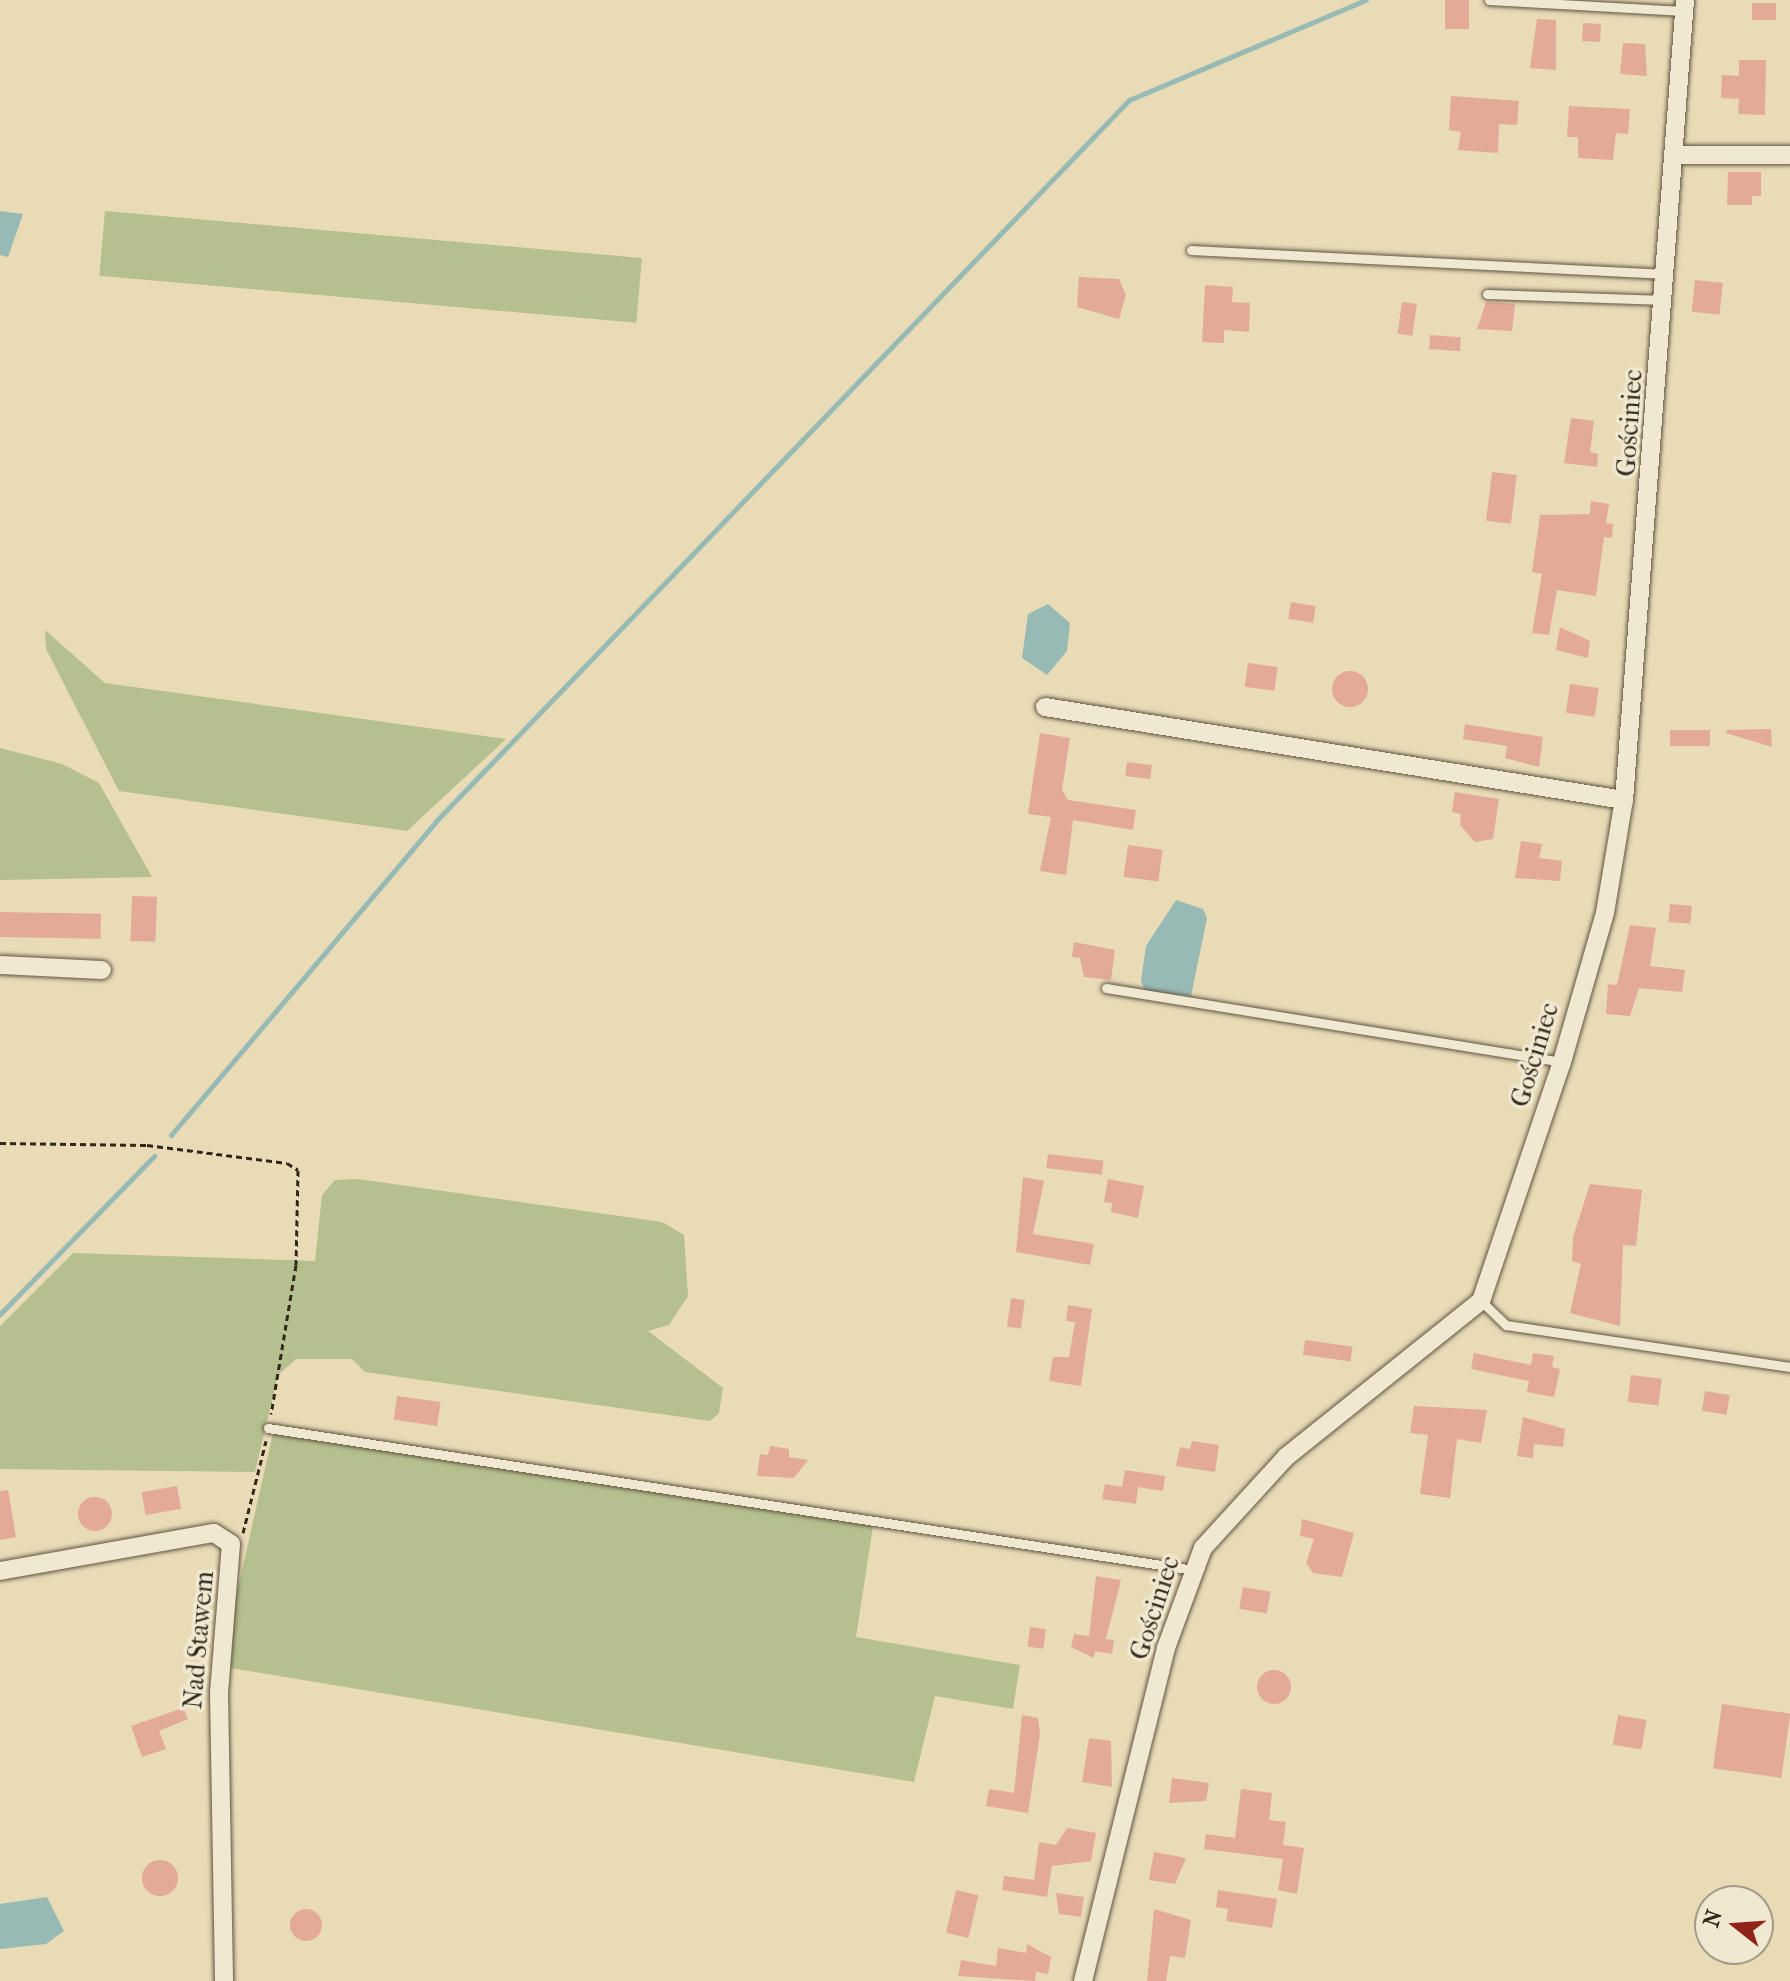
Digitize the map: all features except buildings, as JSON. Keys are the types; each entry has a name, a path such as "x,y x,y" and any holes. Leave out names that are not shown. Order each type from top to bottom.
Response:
{"street":[{"name":"Gościniec","path":"1083,1981 1166,1648 1203,1548 1286,1457 1481,1301 1562,1062 1605,913 1624,800 1665,300 1685,5"},
{"path":"1673,155 1790,155"},
{"path":"1045,707 1624,800"},
{"path":"0,965 102,970"},
{"name":"Nad Stawem","path":"0,1571 214,1533 231,1544 219,1692 224,1981"}],"lane":[{"path":"1489,0 1685,5"},
{"path":"1191,250 1666,274"},
{"path":"1487,294 1665,300"},
{"path":"1106,988 1562,1062"},
{"path":"1481,1301 1506,1325 1790,1367"},
{"path":"268,1428 1194,1570"}],"path":[{"path":"0,1143 147,1145 287,1163 303,1185 292,1300"}],"green space":[{"path":"105,211 642,258 636,323 99,276"},
{"path":"45,630 105,683 506,739 407,831 119,791 46,649"},
{"path":"0,748 62,764 99,783 152,877 0,880"},
{"path":"358,1179 662,1222 684,1235 688,1296 669,1325 648,1331 723,1388 719,1413 710,1421 365,1372 352,1359 296,1359 278,1375 255,1472 0,1469 0,1326 73,1253 315,1261 322,1195 335,1180"},
{"path":"273,1433 873,1526 856,1637 1020,1665 1013,1709 935,1696 914,1782 231,1668 232,1615"}],"water":[{"path":"0,211 23,214 8,257 0,255"},
{"path":"1048,604 1070,623 1067,651 1047,675 1022,658 1028,614"},
{"path":"1176,900 1203,909 1207,918 1191,996 1145,991 1141,981 1146,946"},
{"path":"47,1897 64,1931 46,1944 0,1949 0,1904"}],"waterway":[{"path":"171,1135 436,821 1129,100 1366,0"},
{"path":"0,1314 154,1156"}]}
